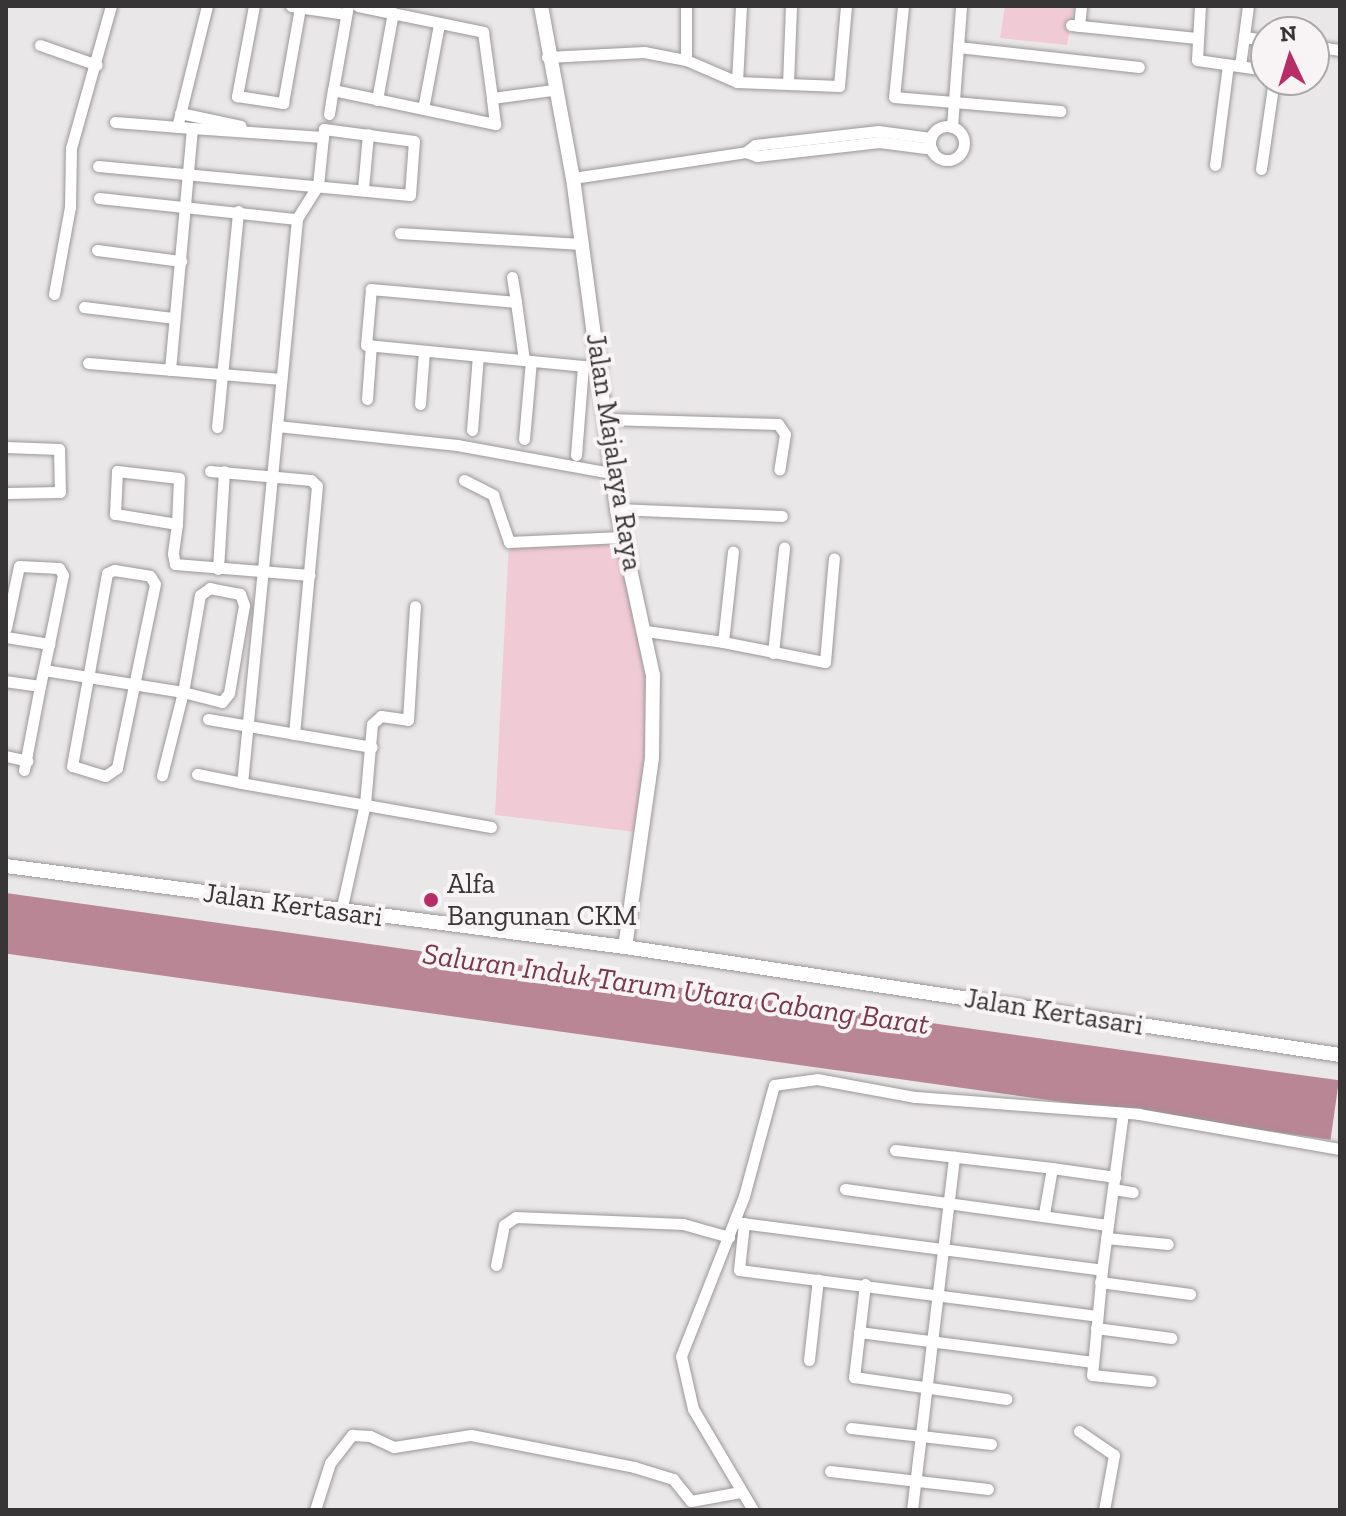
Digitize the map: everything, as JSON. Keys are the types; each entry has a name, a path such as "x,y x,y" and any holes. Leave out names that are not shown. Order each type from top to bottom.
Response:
{"street":[{"path":"54,294 70,207 71,148 97,65 111,6"},
{"path":"177,127 207,6"},
{"path":"254,6 237,96 283,103 296,7 346,10 329,114"},
{"path":"333,90 495,124 483,32 358,6"},
{"name":"Jalan Majalaya Raya","path":"540,6 553,90 573,178 580,244 601,367 617,509 646,631 655,732 625,947"},
{"path":"686,6 686,60"},
{"path":"737,82 741,6"},
{"path":"788,84 791,6"},
{"path":"547,57 644,52 686,60 737,82 839,86 846,6"},
{"path":"903,6 894,97 1060,111"},
{"path":"573,178 746,152 755,145 878,131 931,144 943,159 959,154 963,139 952,127 961,6"},
{"path":"1081,6 1075,26 1196,38"},
{"path":"1200,6 1197,60 1250,68"},
{"path":"1215,165 1248,6"},
{"path":"377,100 393,12"},
{"path":"423,109 439,24"},
{"path":"1244,37 1250,38"},
{"path":"40,45 97,65"},
{"path":"958,47 1139,67"},
{"path":"492,98 553,90"},
{"path":"1261,169 1272,96"},
{"path":"180,113 284,135"},
{"path":"115,122 323,137"},
{"path":"931,144 941,127 952,127"},
{"path":"170,370 192,128"},
{"path":"98,166 188,174 318,185 363,189 410,195 414,141 324,129 318,185 297,219 242,783"},
{"path":"363,189 368,134"},
{"path":"99,198 297,219"},
{"path":"217,427 238,211"},
{"path":"400,233 580,244"},
{"path":"97,250 181,261"},
{"path":"512,277 527,360 524,439"},
{"path":"516,302 371,289 366,345 601,367"},
{"path":"84,307 174,318"},
{"path":"367,399 371,345"},
{"path":"420,404 424,351"},
{"path":"472,430 478,356"},
{"path":"88,363 281,379"},
{"path":"576,455 583,366"},
{"path":"606,419 778,424 785,434 779,470"},
{"path":"277,426 457,445 611,473"},
{"path":"6,447 59,449 60,492 6,493"},
{"path":"177,524 115,514 117,471 177,476 177,524 175,564 264,574 310,575"},
{"path":"210,471 311,480 317,486 294,734"},
{"path":"218,569 224,471"},
{"path":"464,480 493,495 509,542 622,537"},
{"path":"617,509 782,516"},
{"path":"773,653 784,548"},
{"path":"723,642 733,552"},
{"path":"646,631 825,662 834,558"},
{"path":"6,628 19,566 59,568 63,575 25,765 6,756"},
{"path":"107,573 150,576 155,584 136,684 117,768 105,776 72,766 88,675 107,573"},
{"path":"44,670 183,692 222,702 226,698 244,605 240,594 210,588 200,595 183,692 162,775"},
{"path":"341,911 365,804 375,718 408,720 415,606"},
{"path":"6,637 49,644"},
{"path":"6,681 40,686"},
{"path":"208,719 372,747"},
{"path":"197,774 491,827"},
{"name":"Jalan Kertasari","path":"6,866 625,947 1340,1055"},
{"path":"1171,1338 1096,1322 865,1284 739,1270 739,1223 774,1085 817,1079 915,1097 1123,1113 1340,1149"},
{"path":"1123,1113 1101,1276 1092,1375 1151,1381"},
{"path":"895,1150 1052,1168 1114,1183 1133,1192"},
{"path":"912,1510 954,1156"},
{"path":"1044,1214 1052,1168"},
{"path":"845,1189 1044,1214 1168,1244"},
{"path":"496,1265 504,1225 516,1217 683,1224 729,1237"},
{"path":"739,1223 729,1237 682,1343 681,1356 693,1409 753,1510"},
{"path":"739,1223 944,1251 1101,1276 1190,1294"},
{"path":"809,1360 818,1279"},
{"path":"865,1284 854,1377 1006,1399"},
{"path":"859,1332 1093,1362"},
{"path":"851,1428 991,1444"},
{"path":"1079,1431 1114,1455 1104,1510"},
{"path":"315,1510 330,1463 352,1435 370,1436 394,1447 471,1435 634,1467 673,1479 691,1501 740,1492"},
{"path":"830,1471 988,1489"}],"shaded area":[{"path":"1005,6 1074,6 1067,45 1000,38"},
{"path":"509,542 612,542 614,557 626,555 646,631 655,732 635,832 495,815"}],"water":[{"name":"Saluran Induk Tarum Utara Cabang Barat","path":"6,893 1339,1080 1331,1140 6,954"}],"place":[{"name":"Alfa Bangunan CKM","path":"431,900"}]}
